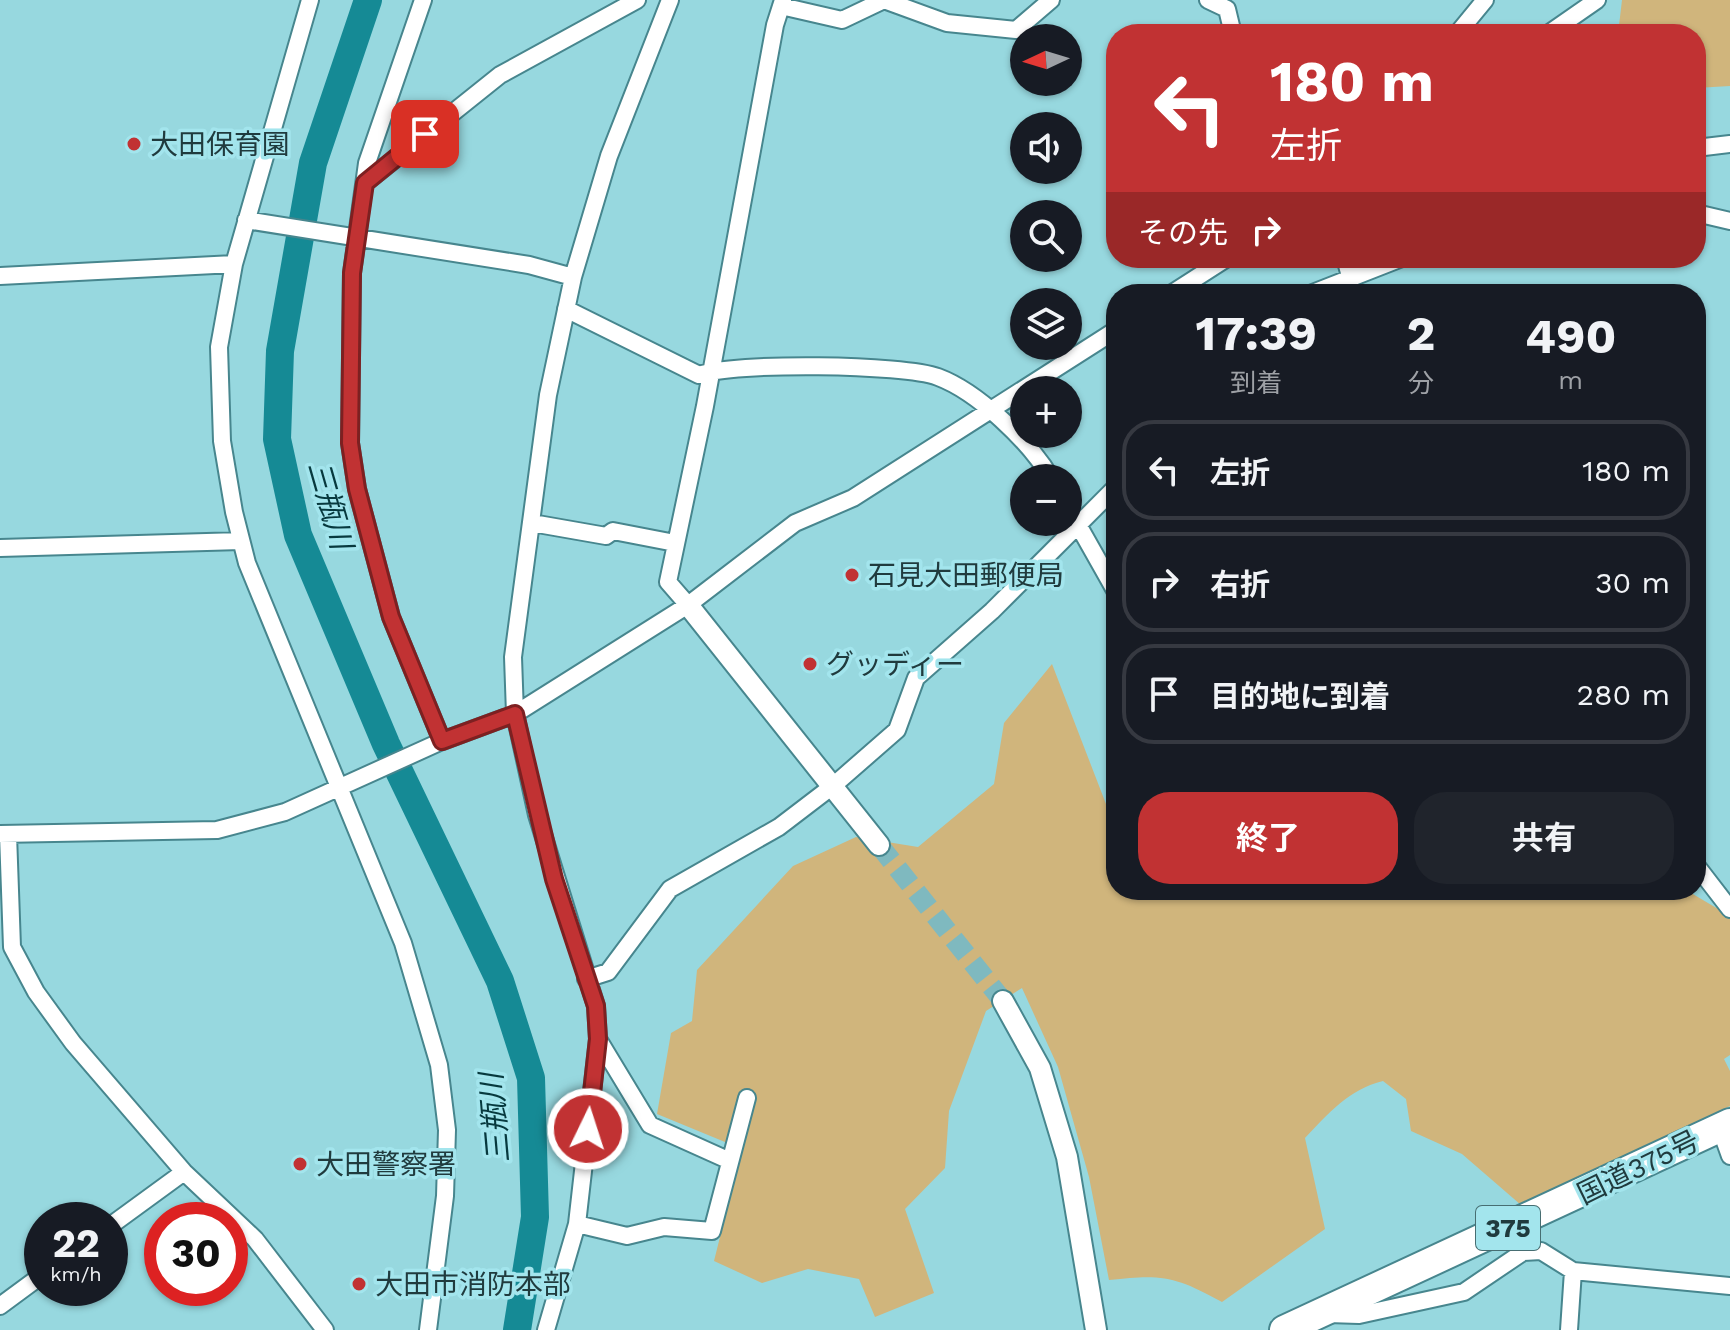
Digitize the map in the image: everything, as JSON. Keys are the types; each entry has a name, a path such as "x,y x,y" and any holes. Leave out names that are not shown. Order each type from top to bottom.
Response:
{"highway":[{"name":"国道375号","path":"1284,1330 1725,1125"}],"street":[{"path":"310,0 252,221 234,264 219,347 222,441 241,541 403,943 439,1065 447,1130 445,1196 428,1330"},
{"path":"423,0 367,163 365,183 347,236 350,443 357,489 391,617 442,741"},
{"path":"365,183 500,75 637,0"},
{"path":"547,1329 577,1224 598,1039 596,1006 554,879 515,714 513,657 548,395 573,277 609,156 670,0"},
{"path":"879,845 834,785 668,582 782,3 842,20 884,0 947,23 1016,30 1051,0"},
{"path":"1208,0 1227,9 1231,24"},
{"path":"1466,24 1485,0"},
{"path":"1562,24 1597,0"},
{"path":"1706,147 1730,144"},
{"path":"1706,215 1730,221"},
{"path":"252,221 529,265 573,277"},
{"path":"0,276 234,264"},
{"path":"1187,284 1211,268"},
{"path":"1348,268 1350,276"},
{"path":"1332,284 1373,268"},
{"path":"566,309 699,375 712,370 848,368 937,377 990,411 1043,464"},
{"path":"325,1330 255,1239 184,1172 73,1043 36,992 12,947 4,834 217,830 285,812 442,741 515,714 688,605 795,523 853,498 1106,336"},
{"path":"1082,520 1106,497"},
{"path":"532,523 606,536 613,531 675,543"},
{"path":"1082,531 1106,574"},
{"path":"586,979 608,972 670,889 779,827 834,785 897,730 916,678 992,611 1066,536"},
{"path":"0,548 241,541"},
{"path":"1706,878 1730,909"},
{"path":"1003,1001 1040,1068 1067,1157 1096,1330"},
{"path":"598,1039 650,1125 730,1161"},
{"path":"577,1224 627,1236 664,1227 712,1231 747,1098"},
{"path":"1725,1125 1730,1156"},
{"path":"128,1213 184,1172"},
{"path":"1319,1314 1359,1315 1464,1292 1523,1252 1541,1251 1573,1271 1730,1286"},
{"path":"1569,1330 1573,1271"},
{"path":"0,1306 24,1288"}],"shaded area":[{"path":"1622,0 1730,0 1730,86 1706,87 1706,24 1619,24"},
{"path":"1052,664 1106,804 1106,900 1703,900 1730,916 1730,1055 1724,1059 1730,1071 1730,1106 1521,1205 1462,1154 1411,1131 1406,1099 1383,1081 1371,1085 1340,1104 1305,1138 1325,1229 1222,1302 1168,1279 1142,1277 1109,1280 1089,1177 1058,1067 1022,988 986,1011 949,1111 945,1168 905,1209 934,1293 875,1317 859,1279 808,1269 762,1283 714,1261 742,1149 657,1114 671,1033 692,1021 697,970 793,866 856,837 918,847 994,784 1004,723"}],"waterway":[{"name":"三瓶川","path":"368,0 313,163 280,351 277,439 298,535 386,744 500,981 531,1078 535,1217 517,1330"}],"tunnel":[{"path":"879,845 1003,1001"}],"place":[{"name":"大田保育園","path":"134,144"},
{"name":"石見大田郵便局","path":"852,575"},
{"name":"グッディー","path":"810,664"},
{"name":"大田警察署","path":"300,1164"},
{"name":"大田市消防本部","path":"359,1284"}],"route":[{"path":"425,134 365,183 352,273 350,443 357,489 391,617 442,741 515,714 554,879 596,1006 598,1039 588,1129"}]}
